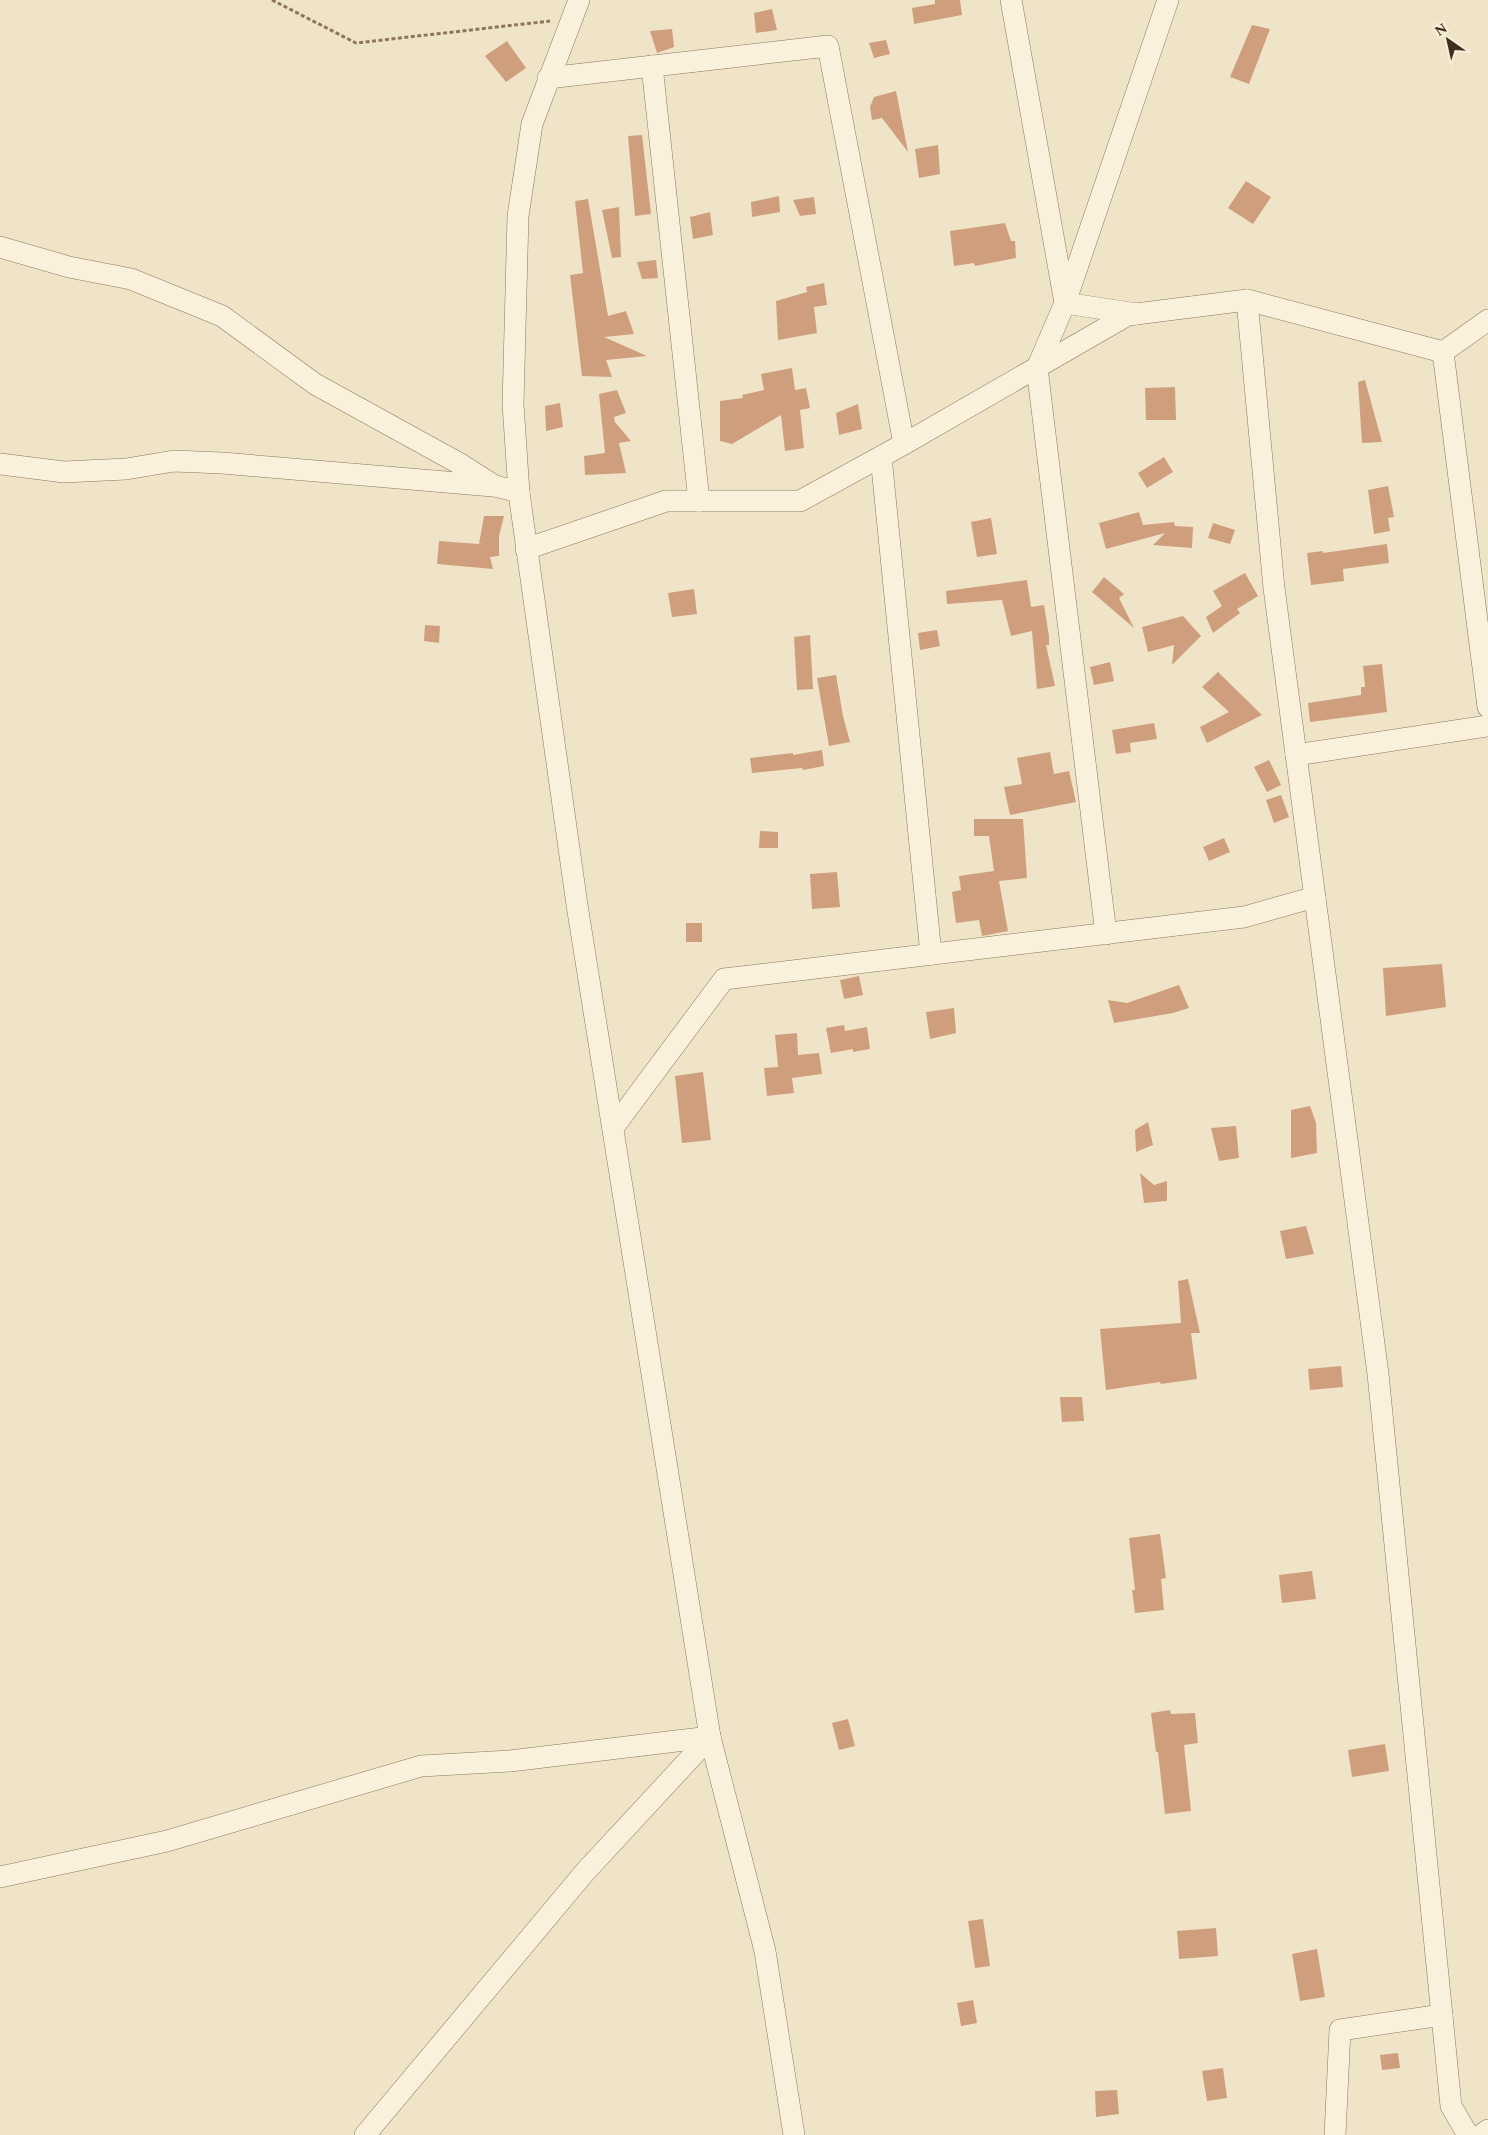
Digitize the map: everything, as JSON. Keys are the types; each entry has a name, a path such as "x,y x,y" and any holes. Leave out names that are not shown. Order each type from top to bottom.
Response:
{"street":[{"path":"1011,0 1065,303"},
{"path":"1106,934 1037,368 1065,303 1168,0"},
{"path":"575,9 532,124 518,216 514,404 519,492 577,905 710,1737 765,1951 794,2135"},
{"path":"548,78 828,46 904,444"},
{"path":"652,66 699,501"},
{"path":"0,247 69,267 131,279 222,316 315,384 462,464 496,486"},
{"path":"526,549 666,501 800,501 904,444 1128,315 1247,300 1444,352"},
{"path":"1247,300 1274,588 1378,1374 1451,2106 1468,2135"},
{"path":"1065,303 1137,314"},
{"path":"1444,352 1488,320"},
{"path":"1444,352 1483,633 1488,708"},
{"path":"881,457 931,954"},
{"path":"0,464 64,472 126,469 174,461 222,463 496,486 519,492"},
{"path":"1296,756 1488,726"},
{"path":"613,1128 724,979 1244,917 1315,898"},
{"path":"0,1877 167,1841 421,1766 510,1761 710,1737"},
{"path":"366,2135 585,1872 710,1737"},
{"path":"1334,2135 1340,2030 1442,2015"},
{"path":"1481,2135 1488,2130"}],"path":[{"path":"272,0 356,43 575,9"}],"building":[{"path":"935,0 960,0 962,15 914,24 912,8 935,4"},
{"path":"772,9 777,30 756,33 754,13"},
{"path":"1252,25 1270,29 1249,84 1230,77"},
{"path":"672,29 674,47 657,53 650,31"},
{"path":"886,40 890,54 874,58 869,43"},
{"path":"507,41 526,68 506,82 485,56"},
{"path":"896,91 908,152 882,118 872,120 870,107 874,97"},
{"path":"642,135 651,214 635,216 628,136"},
{"path":"938,145 940,174 919,178 915,149"},
{"path":"1246,181 1271,197 1253,224 1228,208"},
{"path":"779,196 780,212 752,217 751,202"},
{"path":"814,197 816,214 800,216 793,200"},
{"path":"588,199 608,316 626,311 634,334 604,337 647,356 606,360 612,377 582,376 570,275 583,273 575,201"},
{"path":"619,207 621,257 612,258 602,210"},
{"path":"710,212 713,235 693,239 690,217"},
{"path":"1005,223 1011,241 1015,241 1016,258 975,266 974,263 954,266 950,231"},
{"path":"656,260 658,278 642,279 637,262"},
{"path":"824,283 827,305 814,307 817,333 778,340 776,301 807,292 806,287"},
{"path":"792,368 795,390 806,388 810,408 800,410 804,448 785,451 781,415 732,444 720,441 720,401 743,398 742,395 764,390 761,374"},
{"path":"1365,380 1382,442 1362,443 1358,382"},
{"path":"1175,387 1176,420 1146,420 1145,388"},
{"path":"617,390 626,413 614,417 615,422 631,441 619,443 626,473 585,475 584,456 605,453 599,394"},
{"path":"560,403 563,427 546,431 545,406"},
{"path":"858,404 862,429 839,435 836,413"},
{"path":"1164,457 1173,472 1147,488 1138,473"},
{"path":"1388,486 1394,517 1388,518 1390,531 1374,534 1368,490"},
{"path":"1139,512 1143,525 1174,522 1175,526 1193,527 1192,548 1153,545 1165,533 1106,549 1099,523"},
{"path":"484,516 504,516 499,536 499,556 490,557 493,569 437,564 439,541 479,544"},
{"path":"991,518 997,554 977,557 971,522"},
{"path":"1213,523 1235,530 1230,544 1208,538"},
{"path":"1387,544 1389,563 1343,569 1344,581 1311,585 1307,553 1323,551 1323,553"},
{"path":"1245,573 1258,596 1237,609 1240,613 1213,633 1206,617 1222,606 1213,591"},
{"path":"1104,577 1124,594 1119,598 1134,628 1092,592"},
{"path":"1027,580 1031,607 1044,605 1049,636 1049,645 1046,645 1055,686 1037,689 1032,631 1011,636 1002,600 947,604 946,591"},
{"path":"694,589 697,614 672,617 668,593"},
{"path":"1183,616 1201,636 1172,665 1174,645 1148,652 1142,627"},
{"path":"425,625 440,626 439,643 424,641"},
{"path":"937,630 940,646 920,650 918,633"},
{"path":"810,635 813,689 797,690 794,637"},
{"path":"1110,662 1114,681 1094,685 1090,667"},
{"path":"1382,664 1387,712 1310,722 1308,703 1361,695 1361,687 1365,687 1363,666"},
{"path":"1218,672 1262,715 1207,743 1200,727 1229,712 1202,687"},
{"path":"836,675 843,716 850,742 829,746 817,678"},
{"path":"1154,723 1157,739 1130,743 1131,752 1116,754 1112,730"},
{"path":"822,750 824,766 803,770 802,768 752,773 750,758 793,753 793,755"},
{"path":"1050,752 1054,774 1069,771 1076,802 1010,815 1004,787 1022,784 1017,758"},
{"path":"1269,760 1281,785 1267,792 1254,767"},
{"path":"1281,795 1289,817 1274,823 1266,800"},
{"path":"974,819 1023,819 1027,878 999,881 1008,931 982,936 979,920 956,923 952,892 961,890 959,876 994,871 989,836 974,836"},
{"path":"760,831 778,832 778,848 759,848"},
{"path":"1224,838 1230,852 1209,861 1203,847"},
{"path":"837,872 840,907 812,909 810,874"},
{"path":"686,923 702,923 702,942 686,942"},
{"path":"1442,964 1446,1007 1386,1016 1383,968"},
{"path":"859,976 863,995 844,999 840,980"},
{"path":"1179,985 1189,1008 1173,1013 1114,1023 1108,1000 1127,1003"},
{"path":"954,1008 956,1033 930,1039 926,1012"},
{"path":"844,1025 845,1031 867,1027 870,1049 853,1052 853,1049 831,1053 826,1028"},
{"path":"797,1033 798,1055 819,1053 822,1074 792,1078 794,1093 767,1096 764,1068 778,1067 775,1035"},
{"path":"703,1072 711,1140 682,1143 675,1076"},
{"path":"1310,1106 1316,1123 1317,1153 1291,1158 1291,1110"},
{"path":"1148,1122 1153,1145 1136,1152 1135,1130"},
{"path":"1236,1126 1239,1158 1219,1161 1211,1128"},
{"path":"1140,1173 1154,1185 1167,1181 1167,1201 1144,1203"},
{"path":"1306,1226 1314,1254 1286,1259 1280,1231"},
{"path":"1188,1279 1200,1333 1191,1333 1197,1379 1106,1390 1100,1329 1181,1323 1178,1281"},
{"path":"1341,1366 1343,1387 1310,1390 1308,1369"},
{"path":"1060,1397 1082,1397 1084,1421 1062,1422"},
{"path":"1160,1534 1166,1578 1161,1579 1164,1610 1135,1613 1132,1590 1135,1590 1129,1538"},
{"path":"1312,1571 1316,1599 1282,1603 1279,1575"},
{"path":"1170,1710 1171,1714 1195,1713 1198,1743 1184,1745 1191,1811 1165,1814 1158,1752 1156,1752 1151,1713"},
{"path":"848,1719 855,1746 839,1750 832,1723"},
{"path":"1385,1744 1389,1771 1352,1777 1348,1750"},
{"path":"983,1919 990,1966 975,1968 968,1921"},
{"path":"1216,1928 1218,1956 1179,1959 1177,1931"},
{"path":"1317,1949 1325,1997 1300,2001 1292,1954"},
{"path":"973,2000 977,2023 961,2026 957,2003"},
{"path":"1398,2053 1400,2068 1382,2070 1380,2055"},
{"path":"1223,2068 1227,2098 1207,2101 1202,2071"},
{"path":"1117,2090 1119,2114 1096,2117 1095,2091"}]}
